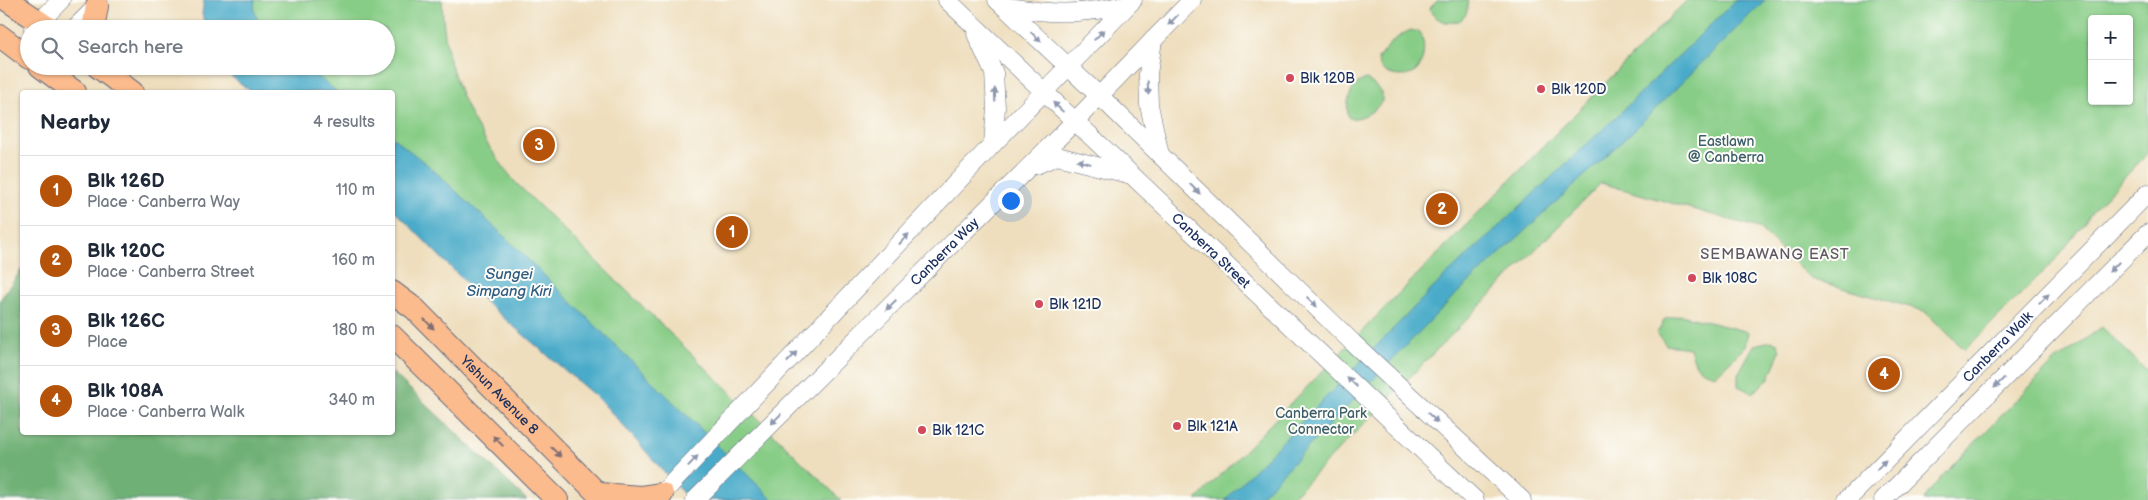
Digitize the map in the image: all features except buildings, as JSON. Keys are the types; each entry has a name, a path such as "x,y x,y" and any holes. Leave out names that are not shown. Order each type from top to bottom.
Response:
{"main road":[{"path":"8,0 21,20"},
{"path":"95,20 100,3"},
{"path":"52,75 72,90"},
{"path":"110,75 129,90"},
{"name":"Yishun Avenue 8","path":"395,294 415,309 602,497"},
{"path":"395,339 557,500"},
{"path":"602,497 661,495"}],"street":[{"path":"41,20 60,0"},
{"name":"Canberra Street","path":"947,0 1475,500"},
{"name":"Canberra Way","path":"695,500 1074,122 1192,0"},
{"path":"1000,3 1035,12 1070,14 1099,11 1131,2"},
{"path":"661,495 1042,92 1069,67 1131,2"},
{"path":"83,20 100,3"},
{"path":"1000,3 1069,67 1353,343 1522,500"},
{"path":"972,25 994,73 996,108 993,144"},
{"path":"1154,40 1148,74 1149,105 1160,155"},
{"path":"1025,170 1056,156 1131,175"},
{"name":"Canberra Walk","path":"1847,500 2148,193"},
{"name":"Canberra Walk","path":"1883,500 2148,233"}],"green space":[{"path":"234,0 442,0 448,52 462,97 485,140 515,182 841,500 711,500 395,203 395,90 275,90 259,75 395,75 395,20 237,20"},
{"path":"1438,0 1468,0 1467,10 1458,21 1443,21 1432,14 1430,8"},
{"path":"1687,0 2148,0 2148,153 2093,210 2059,256 1965,350 1924,311 1811,279 1759,228 1601,183 1289,500 1196,500"},
{"path":"1411,30 1419,33 1423,39 1423,55 1418,69 1405,76 1387,73 1379,65 1378,59 1392,42"},
{"path":"1367,79 1382,92 1382,101 1368,114 1358,118 1349,118 1347,107 1350,95 1361,81"},
{"path":"20,272 20,435 395,435 395,375 527,500 0,500 0,300"},
{"path":"1681,315 1748,332 1745,347 1716,375 1701,370 1696,364 1690,348 1666,345 1657,333 1665,319"},
{"path":"2102,327 2148,372 2148,500 1923,500 1942,476 2054,362"},
{"path":"1771,341 1778,343 1780,351 1768,380 1752,393 1738,386 1738,374 1754,345"}],"water":[{"path":"204,0 255,0 254,8 258,20 204,20 202,14"},
{"path":"1736,0 1765,0 1631,133 1453,297 1257,500 1225,500 1439,282 1616,117"},
{"path":"229,75 316,75 335,90 249,90"},
{"name":"Sungei Simpang Kiri","path":"395,139 429,166 505,237 773,500 689,500 602,402 484,301 395,211"}],"place":[{"name":"Blk 120B","path":"1290,78"},
{"name":"Blk 120D","path":"1541,89"},
{"name":"Blk 126C","path":"539,145"},
{"name":"Blk 120C","path":"1442,209"},
{"name":"Blk 126D","path":"732,232"},
{"name":"Blk 108C","path":"1692,278"},
{"name":"Blk 121D","path":"1039,304"},
{"name":"Blk 108A","path":"1884,374"},
{"name":"Blk 121A","path":"1177,426"},
{"name":"Blk 121C","path":"922,430"}],"district":[{"name":"SEMBAWANG EAST","path":"1775,254"}],"park label":[{"name":"Eastlawn @ Canberra","path":"1726,150"},
{"name":"Canberra Park Connector","path":"1321,422"}]}
